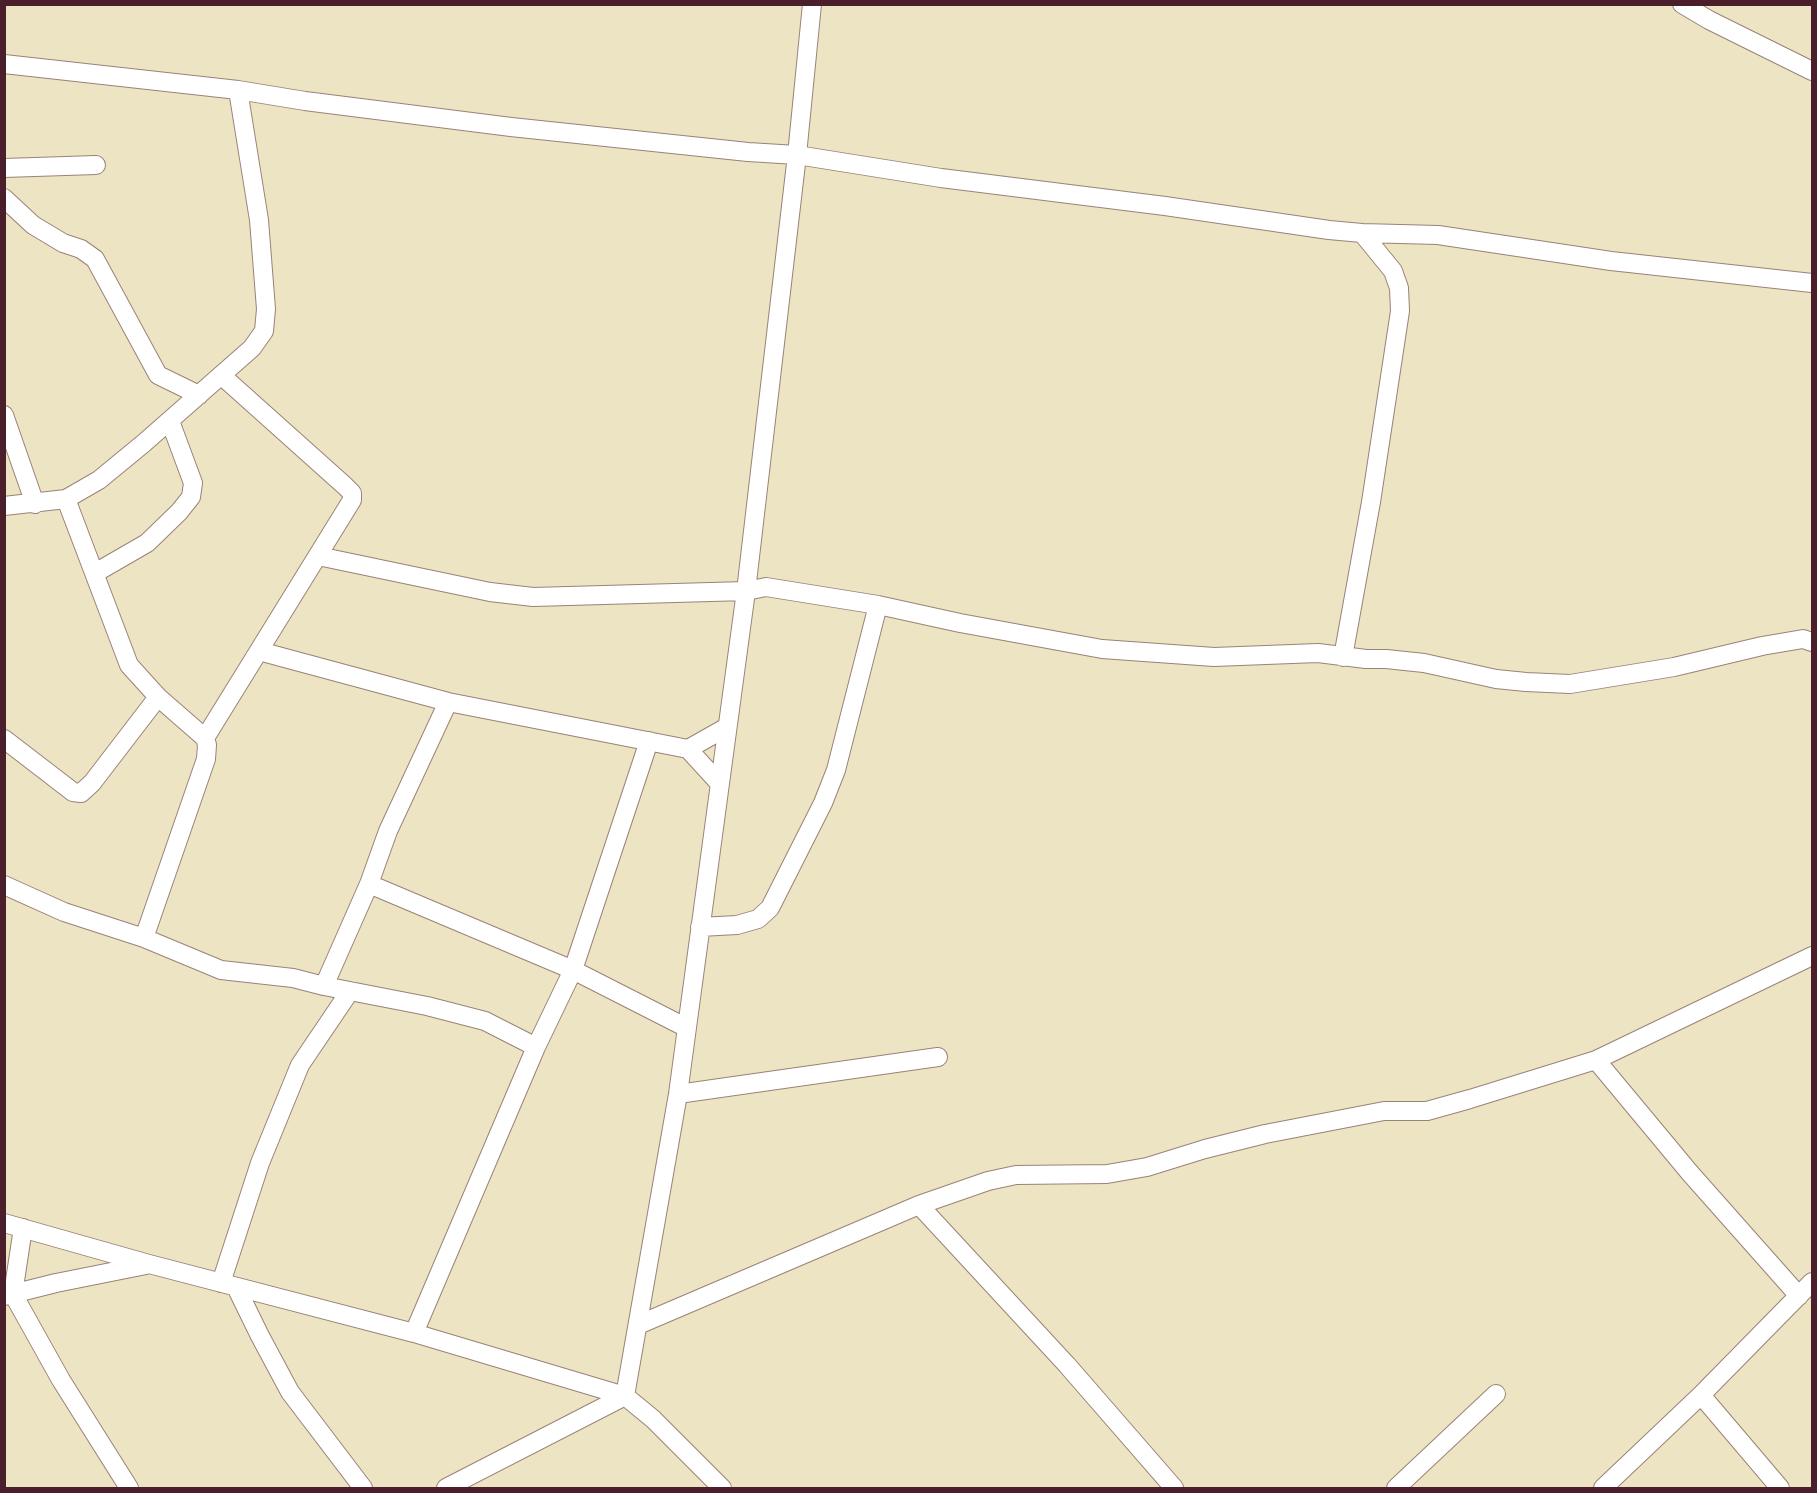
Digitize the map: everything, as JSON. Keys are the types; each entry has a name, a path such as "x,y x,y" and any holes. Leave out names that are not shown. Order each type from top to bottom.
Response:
{"street":[{"path":"625,1396 678,1094 728,727 797,155 812,4"},
{"path":"1682,4 1709,20 1812,71"},
{"path":"4,64 238,90 305,101 511,127 797,155 941,177 1362,233 1438,235 1592,258 1812,283"},
{"path":"4,506 66,499 99,480 252,348 264,331 266,309 259,220 238,90"},
{"path":"4,168 96,165"},
{"path":"4,198 33,225 95,258 158,375 199,395"},
{"path":"1343,657 1371,502 1400,311 1399,288 1393,271 1362,233"},
{"path":"205,738 352,500 352,492 221,375"},
{"path":"4,415 35,504"},
{"path":"94,573 147,543 179,513 191,497 193,483 170,421"},
{"path":"66,499 129,665 158,697 205,738 207,745 206,759 144,938"},
{"path":"318,555 490,592 533,597 746,591 766,587 1102,649 1214,657 1318,653 1424,663 1496,679 1570,684 1674,667 1762,646 1803,639 1812,642"},
{"path":"700,927 737,925 758,919 770,908 823,803 836,770 878,606"},
{"path":"259,651 448,702 688,749 720,784"},
{"path":"4,740 73,792 81,793 92,783 158,697"},
{"path":"324,986 369,884 388,831 448,702"},
{"path":"688,749 728,727"},
{"path":"414,1333 536,1047 573,970 649,741"},
{"path":"369,884 573,970 687,1028"},
{"path":"4,885 64,912 144,938 221,970 293,978 428,1006 485,1021 536,1047"},
{"path":"638,1325 919,1204 988,1181 1016,1175 1107,1174 1147,1167 1265,1134 1384,1111 1427,1111 1596,1060 1812,956"},
{"path":"350,991 296,1074 260,1164 228,1285 260,1336 290,1392 363,1488"},
{"path":"678,1094 938,1057"},
{"path":"1596,1060 1690,1173 1799,1296"},
{"path":"919,1204 1067,1365 1174,1488"},
{"path":"4,1223 149,1264 414,1333 625,1396 653,1419 722,1488"},
{"path":"23,1228 8,1295 129,1488"},
{"path":"8,1295 149,1264"},
{"path":"1603,1488 1701,1395 1812,1282"},
{"path":"1396,1488 1496,1394"},
{"path":"1701,1395 1780,1488"},
{"path":"446,1488 625,1396"}]}
